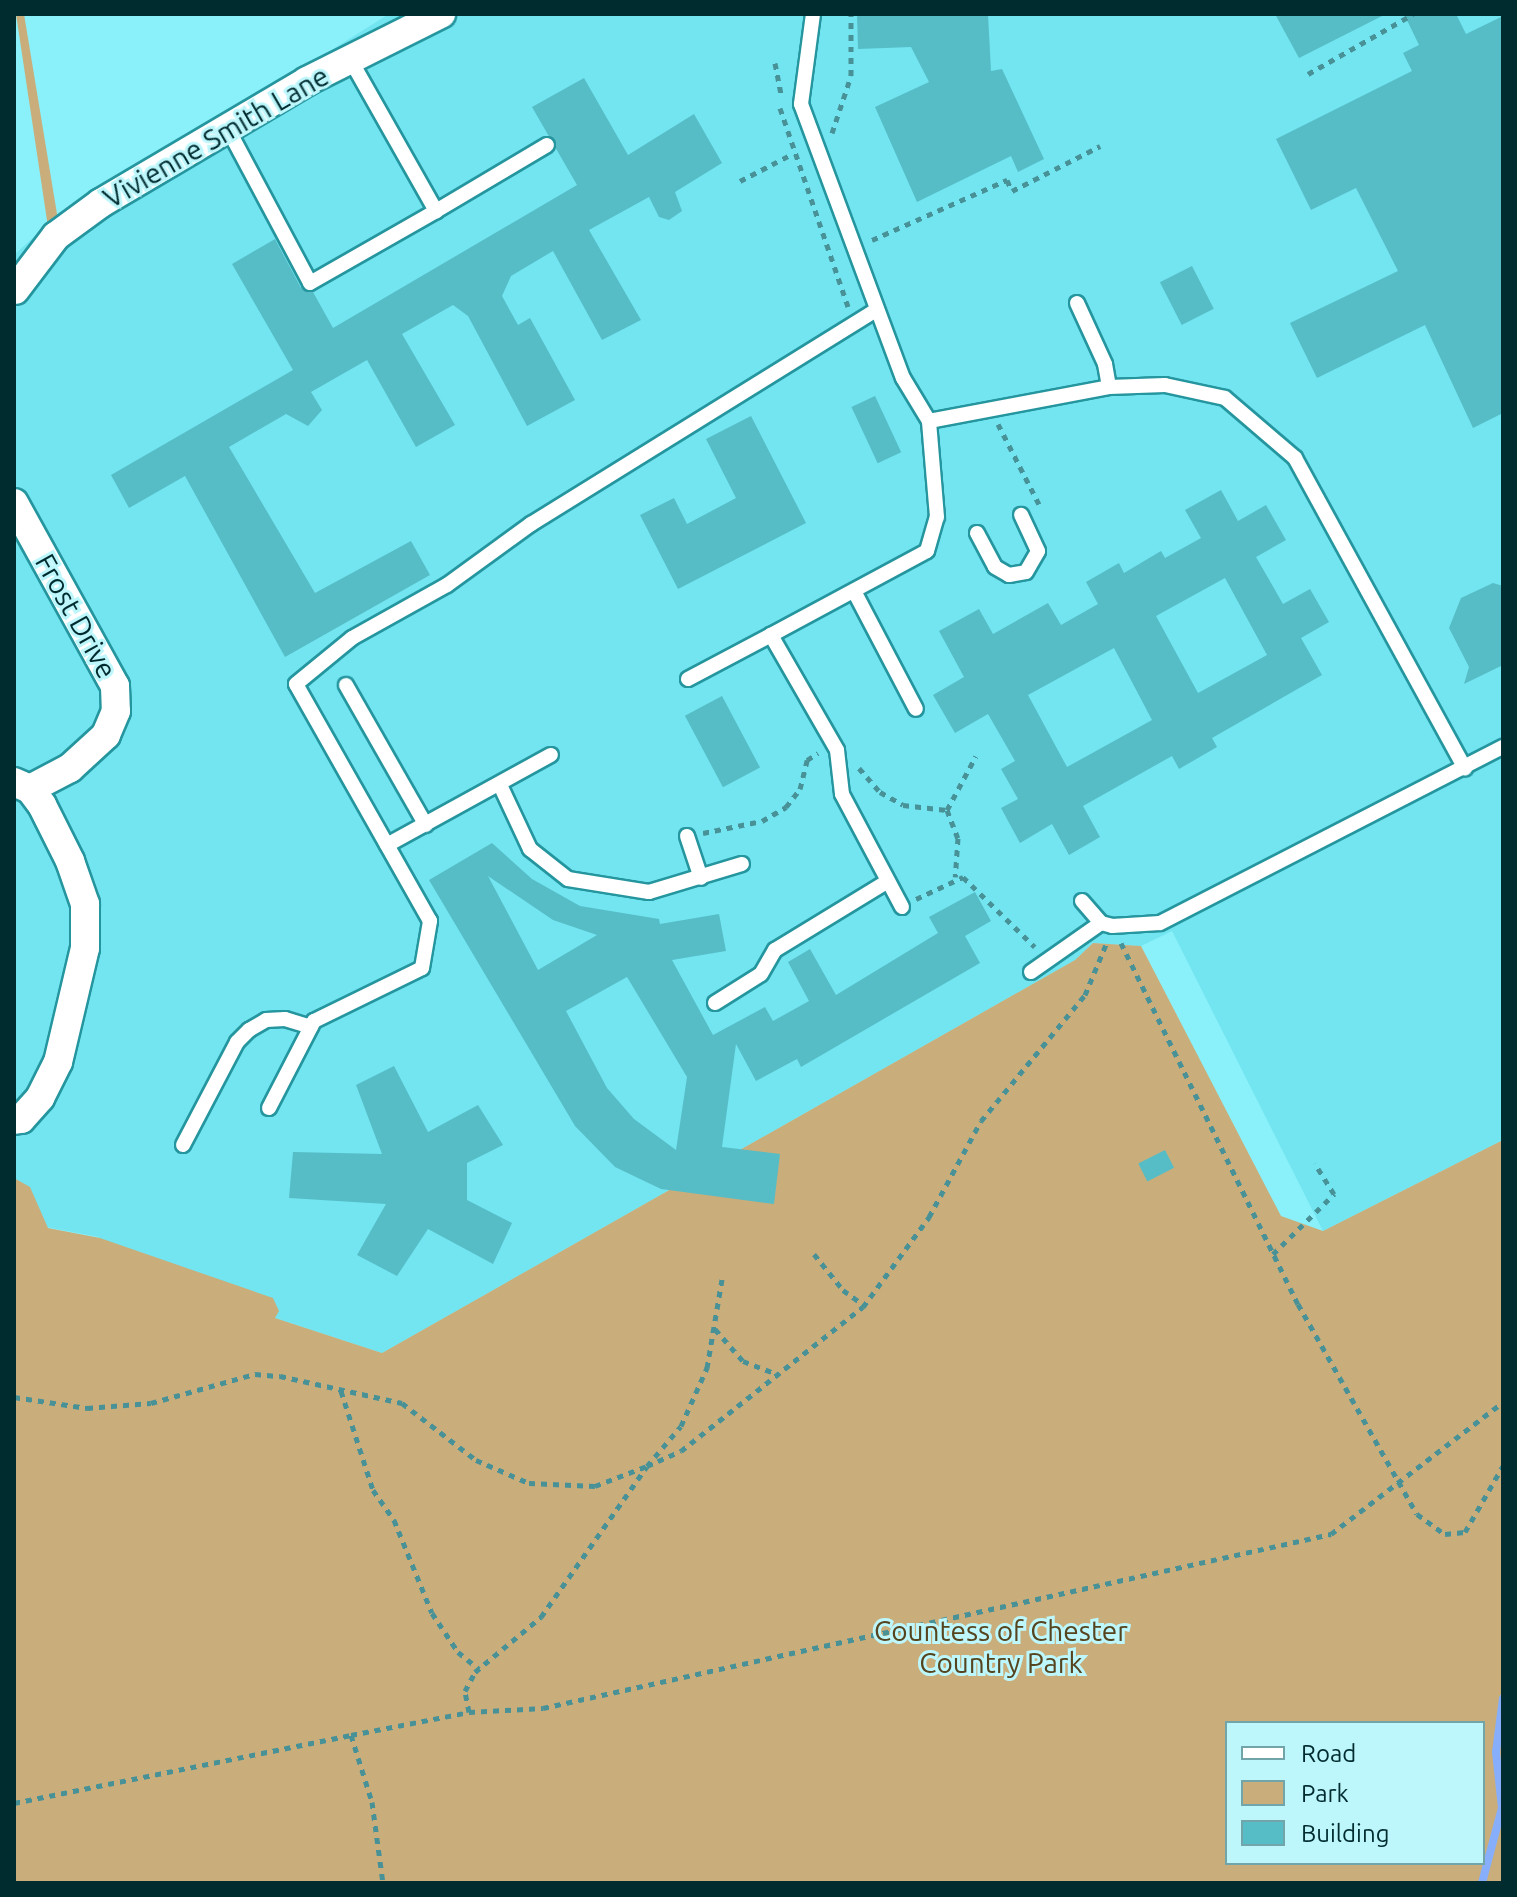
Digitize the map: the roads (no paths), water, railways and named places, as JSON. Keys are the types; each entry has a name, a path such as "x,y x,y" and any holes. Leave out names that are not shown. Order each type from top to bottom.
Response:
{"street":[{"name":"Vivienne Smith Lane","path":"15,290 74,221 350,59 441,14"},
{"name":"Frost Drive","path":"14,503 115,686 116,711 106,735 70,768 22,785"},
{"path":"14,1120 21,1119 40,1098 58,1062 85,948 85,904 70,861 22,785"}],"lane":[{"path":"688,679 927,551 937,517 929,421 915,404 876,310 801,104 813,14"},
{"path":"350,59 436,211"},
{"path":"229,131 310,283 547,145"},
{"path":"1077,303 1105,364 1109,387"},
{"path":"269,1108 311,1027 422,968 430,921 296,684 352,638 447,585 531,524 742,391 801,361 876,310"},
{"path":"929,421 992,413 1109,387 1165,385 1225,398 1295,458 1465,768"},
{"path":"977,533 1001,573 1026,572 1038,551 1021,515"},
{"path":"854,591 916,709"},
{"path":"771,635 837,750 842,794 902,907"},
{"path":"346,685 426,825"},
{"path":"1031,972 1107,925 1160,923 1503,747"},
{"path":"387,845 551,755"},
{"path":"500,785 530,849 568,879 649,892 742,864"},
{"path":"687,836 701,878"},
{"path":"715,1003 761,974 775,950 888,881"},
{"path":"1082,901 1107,925"},
{"path":"183,1145 237,1042 249,1030 266,1020 285,1019 311,1027"}],"waterway":[{"path":"1482,1883 1502,1808 1496,1752 1503,1698"}],"park label":[{"name":"Countess of Chester Country Park","path":"1001,1647"}]}
